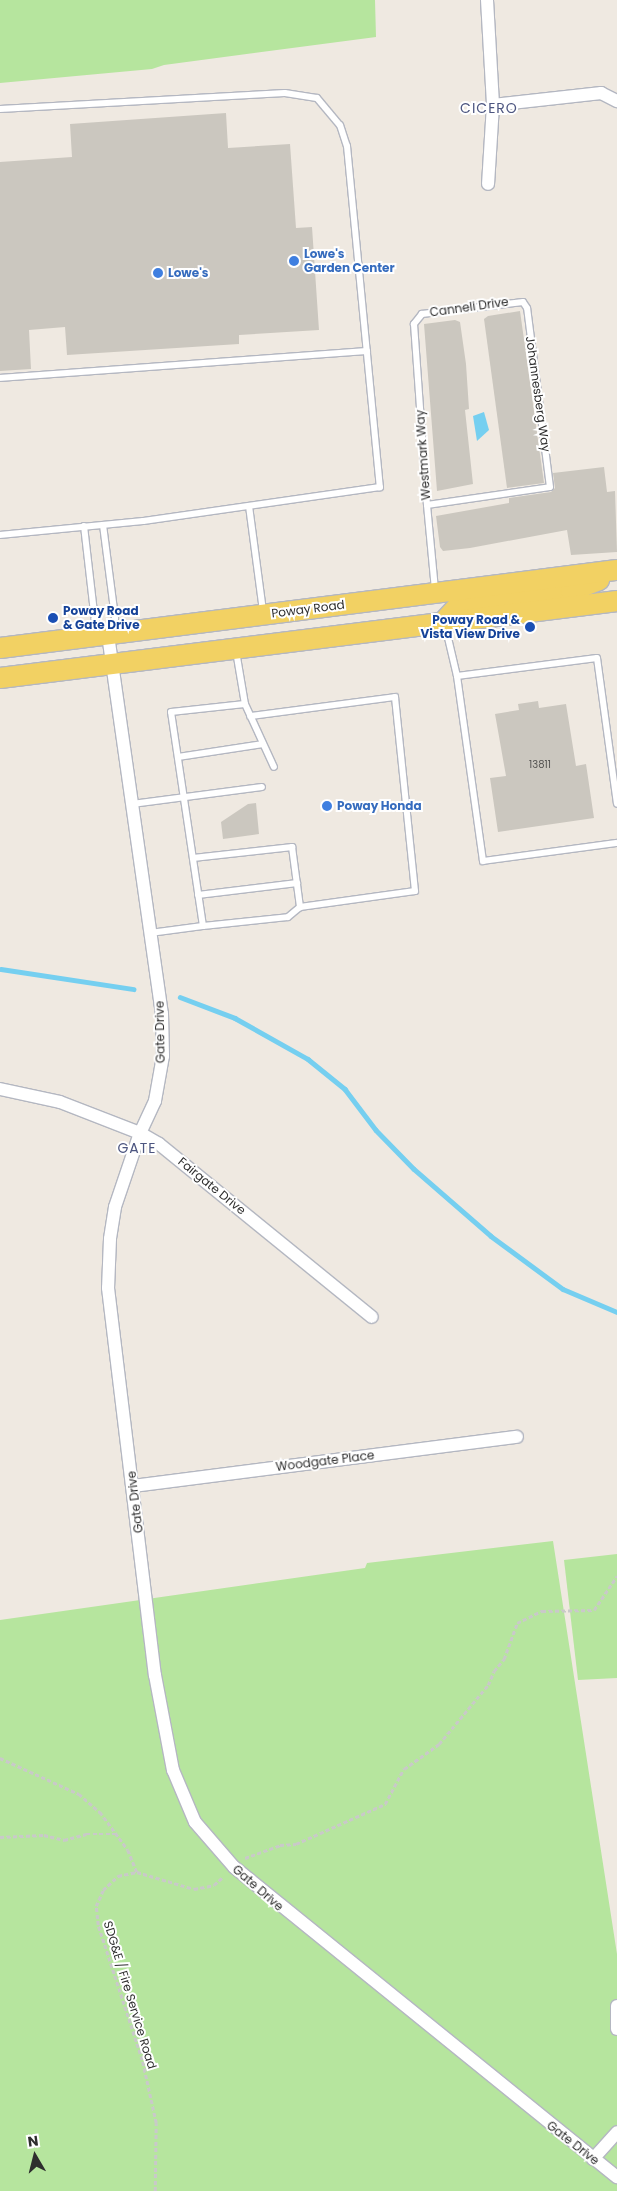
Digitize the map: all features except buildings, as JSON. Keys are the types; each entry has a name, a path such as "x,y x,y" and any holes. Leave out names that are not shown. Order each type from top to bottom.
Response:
{"main road":[{"name":"Poway Road","path":"0,648 614,571"},
{"path":"444,621 458,606 571,591 584,587 614,571"},
{"path":"325,636 357,623 428,613 434,608 435,594"},
{"path":"0,678 235,647 617,601"}],"street":[{"path":"487,0 493,106 488,184"},
{"path":"493,106 601,93 617,100"},
{"name":"Gate Drive","path":"108,635 162,1014 162,1056 155,1101 140,1133 115,1207 110,1239 108,1288 155,1675 168,1754 179,1789 195,1822 234,1868 617,2177"},
{"name":"Fairgate Drive","path":"0,1089 60,1102 140,1133 199,1174 372,1317"},
{"name":"Woodgate Place","path":"133,1486 517,1437"},
{"path":"617,2006 617,2029"},
{"path":"593,2159 617,2132"}],"lane":[{"path":"0,109 285,93 317,98 340,125 347,146 380,487 103,525 0,535"},
{"name":"Canneli Drive","path":"416,317 432,312 523,302"},
{"name":"Johannesberg Way","path":"427,505 550,487 527,308 523,302"},
{"name":"Westmark Way","path":"416,317 414,324 435,594"},
{"path":"0,378 367,351"},
{"path":"250,506 264,615"},
{"path":"84,526 95,621 108,635 115,618 103,525"},
{"path":"444,621 457,676 483,861 617,843"},
{"path":"235,647 245,704 274,767"},
{"path":"457,676 597,658 617,804"},
{"path":"150,933 288,917 300,908 415,892 396,697 250,716"},
{"path":"203,926 171,712 245,704"},
{"path":"178,757 263,744"},
{"path":"132,804 262,787"},
{"path":"193,858 292,847 300,908"},
{"path":"198,895 297,883"}],"path":[{"path":"0,1758 78,1794 100,1812 116,1834 137,1872 194,1889 214,1885 253,1853 283,1844 294,1844 385,1804 404,1769 439,1744 488,1685 494,1671 504,1659 517,1624 542,1611 594,1610 617,1576"},
{"path":"0,1837 44,1835 64,1840 86,1834 116,1834"},
{"name":"SDG&E / Fire Service Road","path":"137,1872 118,1876 103,1890 96,1906 98,1925 142,2060 156,2123 155,2191"}],"green space":[{"path":"0,0 375,0 376,37 164,65 152,69 0,83"},
{"path":"553,1541 617,1954 617,2191 0,2191 0,1620 365,1568 367,1563"},
{"path":"617,1554 617,1678 578,1680 564,1560"}],"water":[{"path":"484,412 489,430 477,441 473,416"}],"waterway":[{"path":"1,969 134,989"},
{"path":"180,997 235,1018 308,1059 345,1089 376,1130 414,1169 491,1236 563,1289 617,1312"}],"place":[{"name":"Lowe's Garden Center","path":"294,261"},
{"name":"Lowe's","path":"158,273"},
{"name":"Poway Road & Gate Drive","path":"53,618"},
{"name":"Poway Road & Vista View Drive","path":"530,627"},
{"name":"Poway Honda","path":"327,806"}],"district":[{"name":"CICERO","path":"489,108"},
{"name":"GATE","path":"137,1148"}]}
